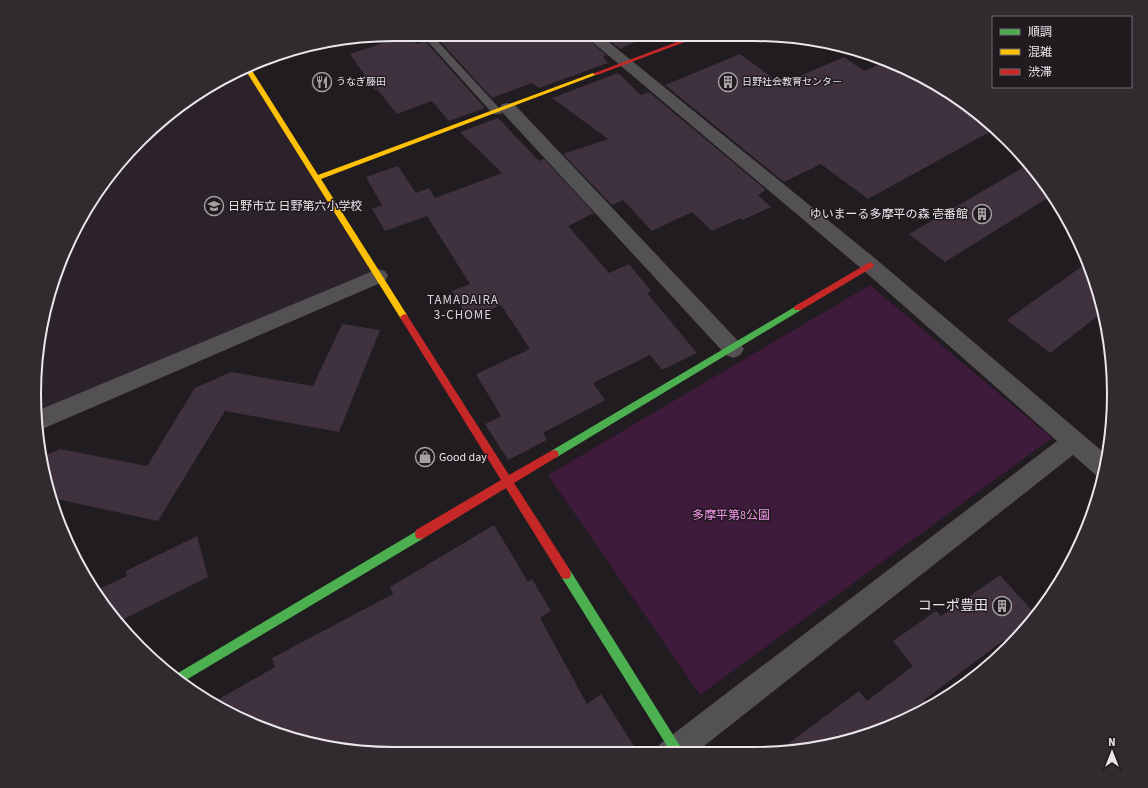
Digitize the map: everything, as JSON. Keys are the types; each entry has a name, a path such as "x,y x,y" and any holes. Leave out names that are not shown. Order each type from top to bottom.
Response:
{"street":[{"path":"598,41 870,265 1100,464"},
{"path":"317,178 685,41"},
{"path":"250,72 508,481 672,747"},
{"path":"502,110 733,349"},
{"path":"182,676 508,481 733,349 870,265"},
{"path":"42,419 378,276"},
{"path":"681,747 1074,441"}],"lane":[{"path":"433,41 502,110"}],"shaded area":[{"name":"日野市立 日野第六小学校","path":"250,72 378,276 42,419 41,394 44,348 53,303 68,259 88,217 114,179 144,144 198,100 217,88"}],"green space":[{"name":"多摩平第8公園","path":"870,285 1052,438 700,695 548,475"}],"building":[{"path":"388,41 414,41 417,44 425,41 485,108 449,121 432,101 397,114 377,89 375,90 350,54"},
{"path":"440,41 590,41 606,55 603,57 608,63 539,88 532,83 492,98"},
{"path":"610,41 638,41 620,49"},
{"path":"740,54 781,84 844,57 864,71 879,65 910,77 950,100 990,132 868,199 821,164 784,182 665,85"},
{"path":"618,73 641,95 649,92 766,190 758,195 771,207 743,220 741,218 712,231 692,212 652,231 623,200 612,205 563,154 608,139 552,98"},
{"path":"498,118 539,161 544,159 594,213 568,226 609,273 629,264 651,291 647,293 697,353 662,370 650,355 593,383 605,400 543,433 547,440 508,460 485,424 501,416 476,374 530,349 501,305 468,319 452,291 470,284 427,216 385,231 372,209 382,205 366,177 398,166 416,193 429,188 435,198 502,173 460,132"},
{"name":"ゆいまーる多摩平の森 壱番館","path":"1024,167 1048,198 945,262 909,234"},
{"path":"1083,266 1098,316 1050,353 1007,320"},
{"path":"342,324 380,330 339,432 225,411 158,521 58,499 47,455 60,449 147,466 195,388 231,372 313,386"},
{"path":"494,525 528,582 532,579 551,611 540,618 587,704 601,694 635,747 394,747 348,744 303,735 281,728 238,711 217,700 275,667 272,658 393,594 390,587"},
{"path":"197,536 208,577 123,620 99,589 127,576 126,571"},
{"path":"1000,575 1032,611 1006,642 1004,640 924,700 926,702 910,711 845,735 786,745 859,691 867,701 913,666 893,641 936,611 941,616"}],"traffic: fast":[{"path":"554,454 798,308"},
{"path":"182,676 420,534"},
{"path":"566,574 675,747"}],"traffic: slow":[{"path":"250,72 404,317"},
{"path":"317,178 595,74"}],"traffic: jam":[{"path":"595,74 684,41"},
{"path":"798,308 870,265"},
{"path":"404,317 566,574"},
{"path":"420,534 554,454"}],"place":[{"name":"うなぎ藤田","path":"322,82"},
{"name":"日野社会教育センター","path":"728,82"},
{"name":"日野市立 日野第六小学校","path":"214,206"},
{"name":"ゆいまーる多摩平の森 壱番館","path":"982,214"},
{"name":"Good day","path":"425,457"},
{"name":"コーポ豊田","path":"1002,606"}],"district":[{"name":"TAMADAIRA 3-CHOME","path":"463,308"}]}
